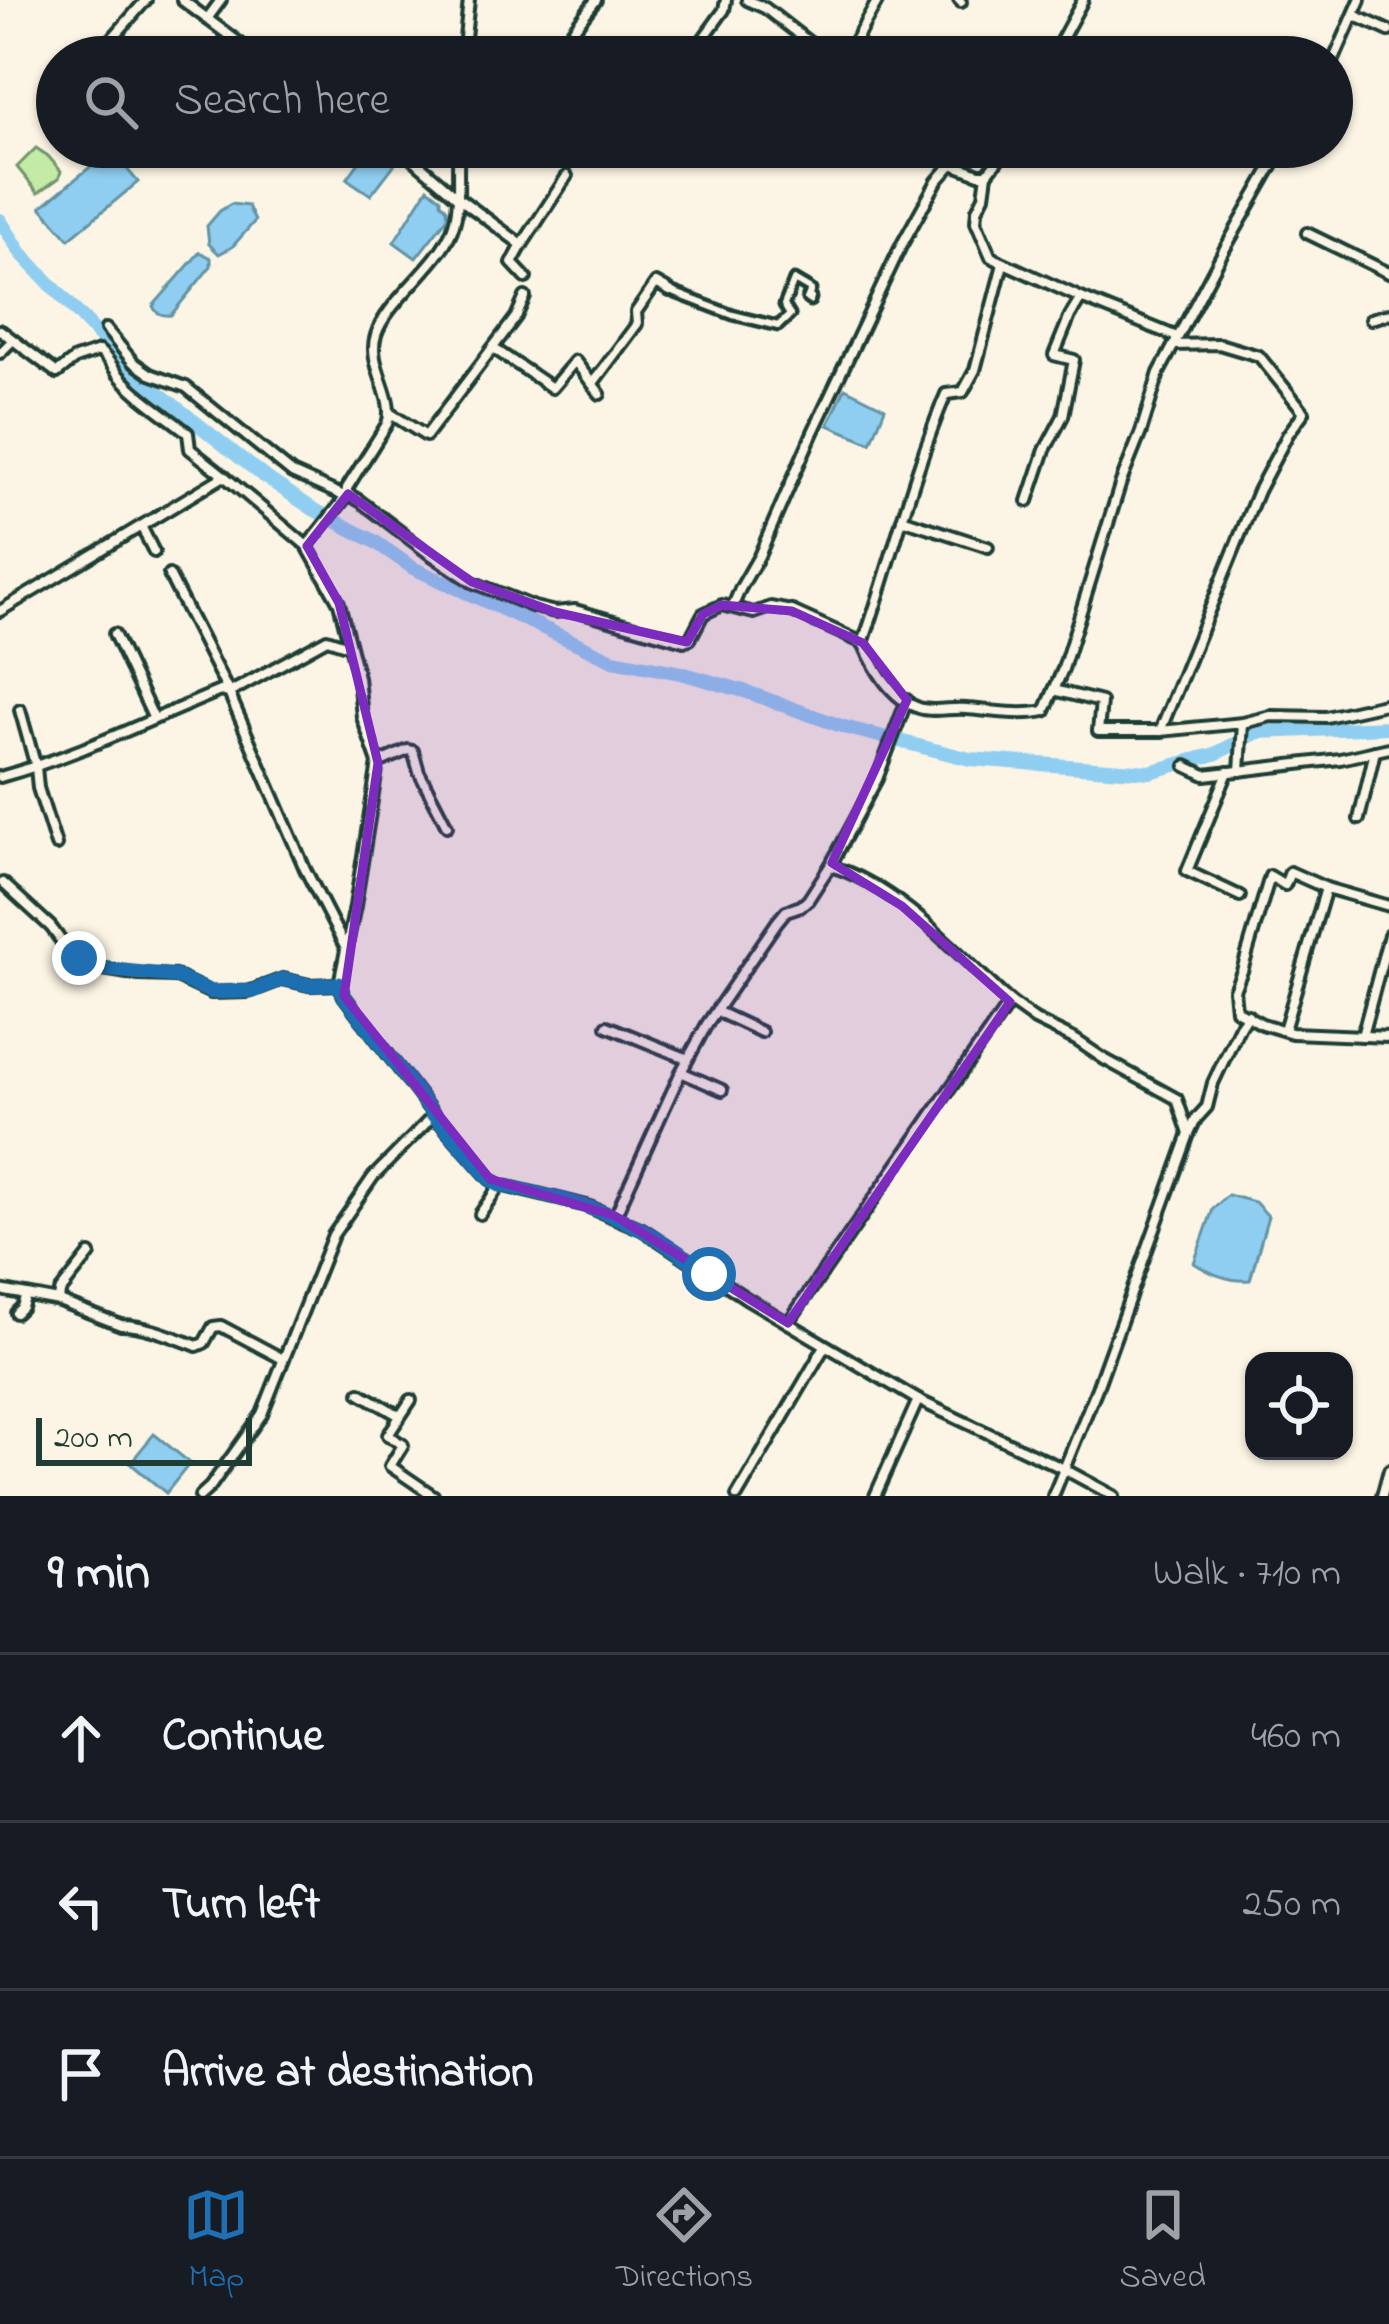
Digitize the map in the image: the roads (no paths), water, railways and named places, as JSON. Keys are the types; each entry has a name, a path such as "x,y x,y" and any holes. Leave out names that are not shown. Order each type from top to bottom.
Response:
{"street":[{"path":"114,36 146,0"},
{"path":"182,0 230,36"},
{"path":"207,19 221,0"},
{"path":"465,36 469,0"},
{"path":"568,36 596,0"},
{"path":"705,36 726,0"},
{"path":"747,0 803,36"},
{"path":"858,36 878,0"},
{"path":"1063,36 1083,0"},
{"path":"1345,36 1360,0"},
{"path":"1354,15 1389,32"},
{"path":"423,168 522,245"},
{"path":"458,168 452,231 381,322 374,338 391,414 426,436 516,317 525,297"},
{"path":"733,606 901,246 949,168"},
{"path":"963,168 987,174"},
{"path":"992,168 976,222 991,257 1176,341 1219,344 1259,356 1304,412 1258,491 1160,731"},
{"path":"307,545 348,494 472,582 534,607 575,610 684,641 690,639 703,614 722,605 754,613 771,608 792,611 863,643 895,695 919,708 1045,711 1159,373 1271,168"},
{"path":"526,278 512,263 567,176"},
{"path":"1307,233 1389,273"},
{"path":"863,643 922,452 946,394 963,392 974,370 1003,264"},
{"path":"593,383 637,324 636,312 656,283 733,315 778,326 790,315 784,305 794,280 811,290 807,299 811,298"},
{"path":"1028,501 1045,450 1063,416 1073,359 1054,355 1081,298"},
{"path":"1371,319 1389,314"},
{"path":"106,329 133,362 186,387 292,473 346,497"},
{"path":"0,330 57,373 87,353 106,355 127,383 188,433 190,449 307,545 339,603 358,677 362,716 378,764 339,984 434,1115 490,1179 587,1206 642,1229 918,1400 1114,1496"},
{"path":"0,353 12,341"},
{"path":"493,348 552,388 575,361 600,394"},
{"path":"346,497 391,414"},
{"path":"0,611 224,476"},
{"path":"902,519 988,547"},
{"path":"141,526 154,552"},
{"path":"169,575 345,948"},
{"path":"114,634 154,719"},
{"path":"0,777 36,767 220,691 229,694 327,639 350,646"},
{"path":"1054,690 1101,702 1098,731 1160,731 1270,716 1326,717 1389,703"},
{"path":"615,1216 681,1072 716,1011 777,922 786,911 808,900 830,866 878,779 907,700"},
{"path":"20,710 56,845"},
{"path":"1240,771 1243,723"},
{"path":"1186,766 1205,775 1289,767 1389,748"},
{"path":"378,764 413,751 447,826"},
{"path":"1359,819 1375,751"},
{"path":"1228,772 1187,872 1240,896"},
{"path":"830,866 868,882 902,907 1035,1020 1177,1099 1189,1134"},
{"path":"1389,905 1326,888 1290,872 1285,885 1270,876 1234,990 1236,1010 1262,1024 1284,1030 1389,1037"},
{"path":"3,883 51,927 67,949 92,967 175,976 211,992 253,991 283,979 309,985 339,984"},
{"path":"1284,1030 1326,888"},
{"path":"1362,1036 1389,935"},
{"path":"788,1322 1010,1002"},
{"path":"716,1011 761,1032"},
{"path":"1053,1496 1189,1134 1207,1107 1213,1083 1248,1015"},
{"path":"607,1026 688,1059"},
{"path":"681,1072 722,1090"},
{"path":"200,1496 262,1414 333,1235 373,1177 434,1115"},
{"path":"480,1214 500,1185"},
{"path":"59,1301 60,1292 89,1254"},
{"path":"0,1290 59,1301 196,1346 204,1343 213,1327 221,1326 284,1359"},
{"path":"16,1313 26,1294"},
{"path":"737,1496 825,1346"},
{"path":"360,1394 400,1416"},
{"path":"411,1400 388,1435 403,1444 390,1466 434,1496"},
{"path":"875,1496 918,1400"},
{"path":"1382,1496 1389,1470"},
{"path":"210,1487 218,1496"}],"water":[{"path":"89,168 126,168 138,182 69,239 41,207"},
{"path":"355,168 392,168 371,195 347,179"},
{"path":"428,188 441,198 448,217 416,258 394,242"},
{"path":"231,204 248,206 255,221 232,247 219,254 209,244 207,226"},
{"path":"200,252 211,258 211,266 171,315 158,313 153,306"},
{"path":"845,388 885,408 871,443 828,425"},
{"path":"1228,1195 1255,1202 1268,1216 1250,1280 1221,1276 1194,1263 1213,1209"},
{"path":"154,1434 190,1463 166,1493 130,1463"}],"waterway":[{"path":"0,220 21,253 137,376 262,475 413,568 613,660 681,673 844,727 970,759 1150,772 1215,754 1258,732 1389,727"}]}
